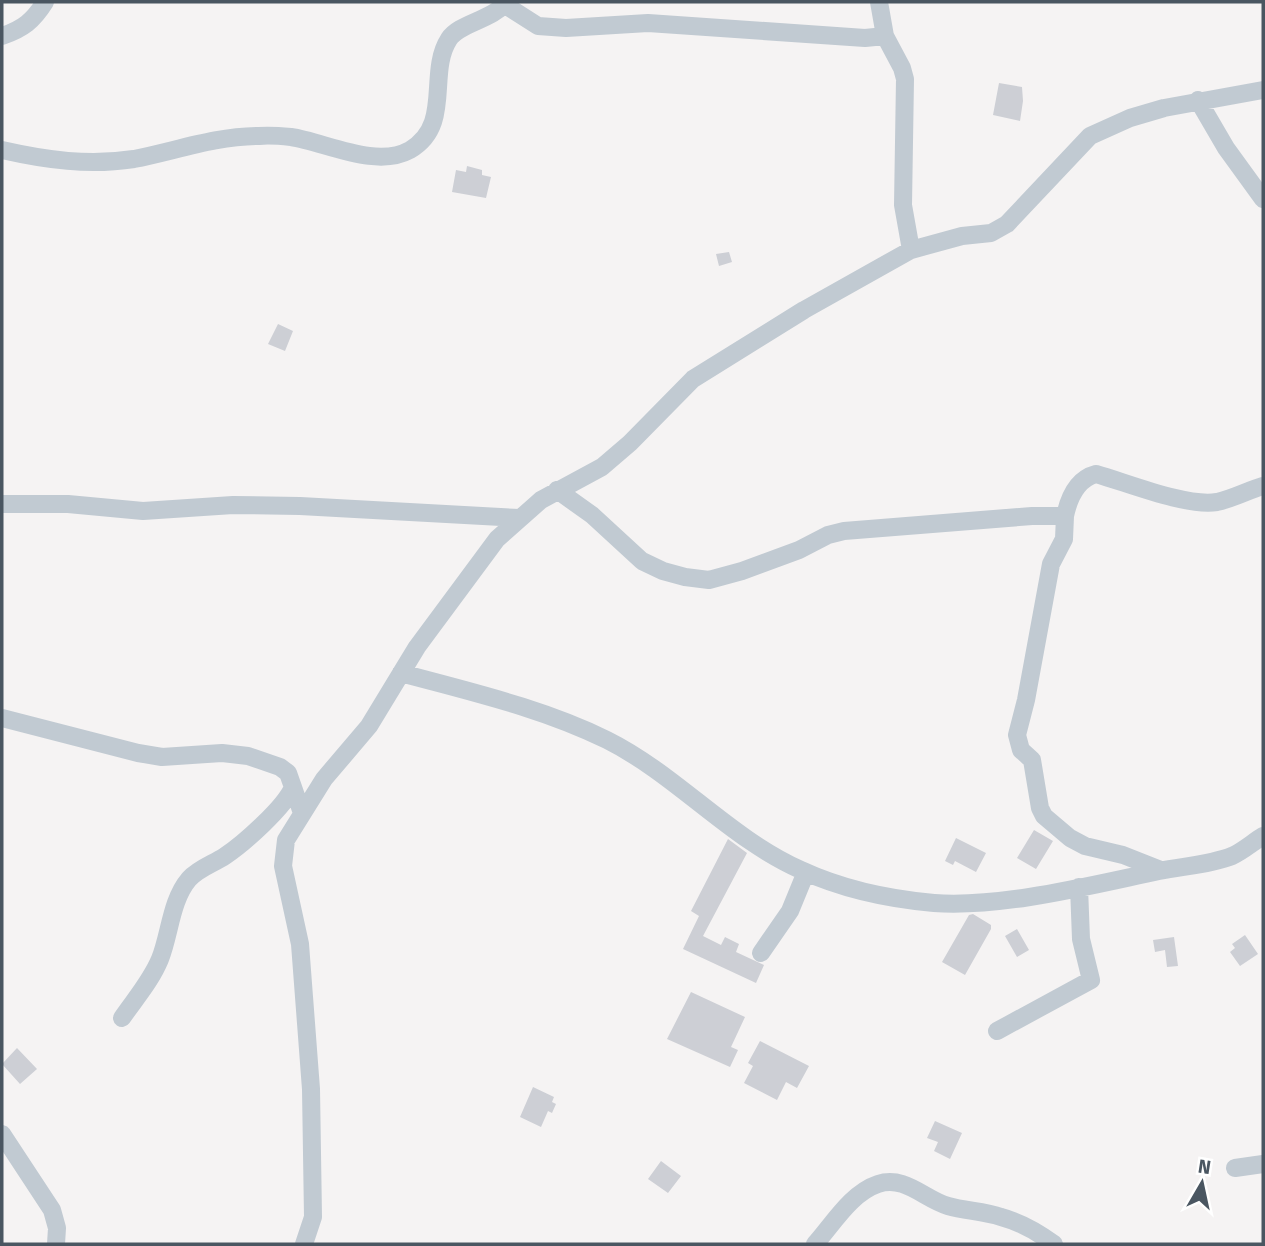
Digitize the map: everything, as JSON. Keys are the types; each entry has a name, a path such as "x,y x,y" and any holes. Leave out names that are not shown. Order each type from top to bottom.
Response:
{"street":[{"path":"2,36 21,30 38,14 45,2"},
{"path":"879,2 885,36 905,79 903,205 911,250"},
{"path":"2,150 39,159 82,163 130,159 206,142 258,135 292,137 375,157 406,152 425,140 433,119 441,64 450,38 489,16 505,3 538,26 566,28 648,23 865,38 885,36"},
{"path":"304,1244 313,1217 312,1089 300,944 283,866 286,840 324,779 369,726 417,647 497,539 519,518 557,490 602,467 630,443 693,379 804,310 911,250 962,236 991,233 1007,223 1090,136 1130,118 1198,100 1263,90"},
{"path":"1198,100 1226,148 1263,199"},
{"path":"1161,870 1123,855 1085,846 1070,838 1044,816 1040,808 1032,760 1021,750 1017,735 1051,564 1064,539 1065,516 1076,485 1085,477 1096,474 1181,498 1206,502 1219,502 1263,486"},
{"path":"557,490 592,516 642,561 663,571 709,580 742,571 799,550 828,535 844,531 1031,516 1065,516"},
{"path":"2,503 68,504 143,511 233,505 300,506 519,518"},
{"path":"401,673 523,706 576,725 611,742 668,779 709,813 757,846 806,872 892,899 937,903 1011,898 1079,887 1233,855 1263,836"},
{"path":"2,718 72,738 150,755 162,757 222,753 248,757 280,767 288,773 302,813"},
{"path":"121,1018 147,984 159,961 175,908 188,880 242,844 285,801 293,788"},
{"path":"761,953 790,911 806,872"},
{"path":"997,1031 1091,981 1081,939 1079,887"},
{"path":"2,1134 52,1210 57,1228 56,1244"},
{"path":"1235,1168 1263,1164"},
{"path":"816,1244 853,1201 866,1190 888,1182 904,1184 945,1205 1002,1217 1040,1234 1054,1244"}],"building":[{"path":"999,83 1022,87 1020,121 993,115"},
{"path":"467,166 482,170 482,175 491,177 486,198 452,192 456,170 466,172"},
{"path":"729,252 732,262 719,266 716,254"},
{"path":"278,324 293,331 285,351 268,344"},
{"path":"1034,830 1053,841 1036,869 1017,858"},
{"path":"956,838 986,853 976,872 955,861 953,865 945,861"},
{"path":"728,839 747,853 703,936 721,945 725,937 739,944 736,952 764,965 756,983 683,949 699,916 691,911"},
{"path":"973,914 991,925 991,929 965,975 942,962 969,915"},
{"path":"1017,929 1029,950 1017,957 1005,936"},
{"path":"1245,935 1258,954 1240,966 1230,952 1235,948 1232,944"},
{"path":"1174,937 1178,966 1167,967 1165,950 1155,952 1153,940"},
{"path":"691,992 745,1017 731,1047 738,1050 730,1067 667,1039"},
{"path":"760,1041 809,1066 797,1088 786,1082 777,1100 744,1083 753,1066 748,1063"},
{"path":"17,1048 37,1069 20,1084 2,1064"},
{"path":"533,1087 554,1097 552,1102 556,1104 552,1113 548,1111 541,1127 520,1117"},
{"path":"935,1121 962,1133 950,1159 934,1151 938,1142 927,1138"},
{"path":"661,1161 681,1176 668,1193 648,1179"}]}
